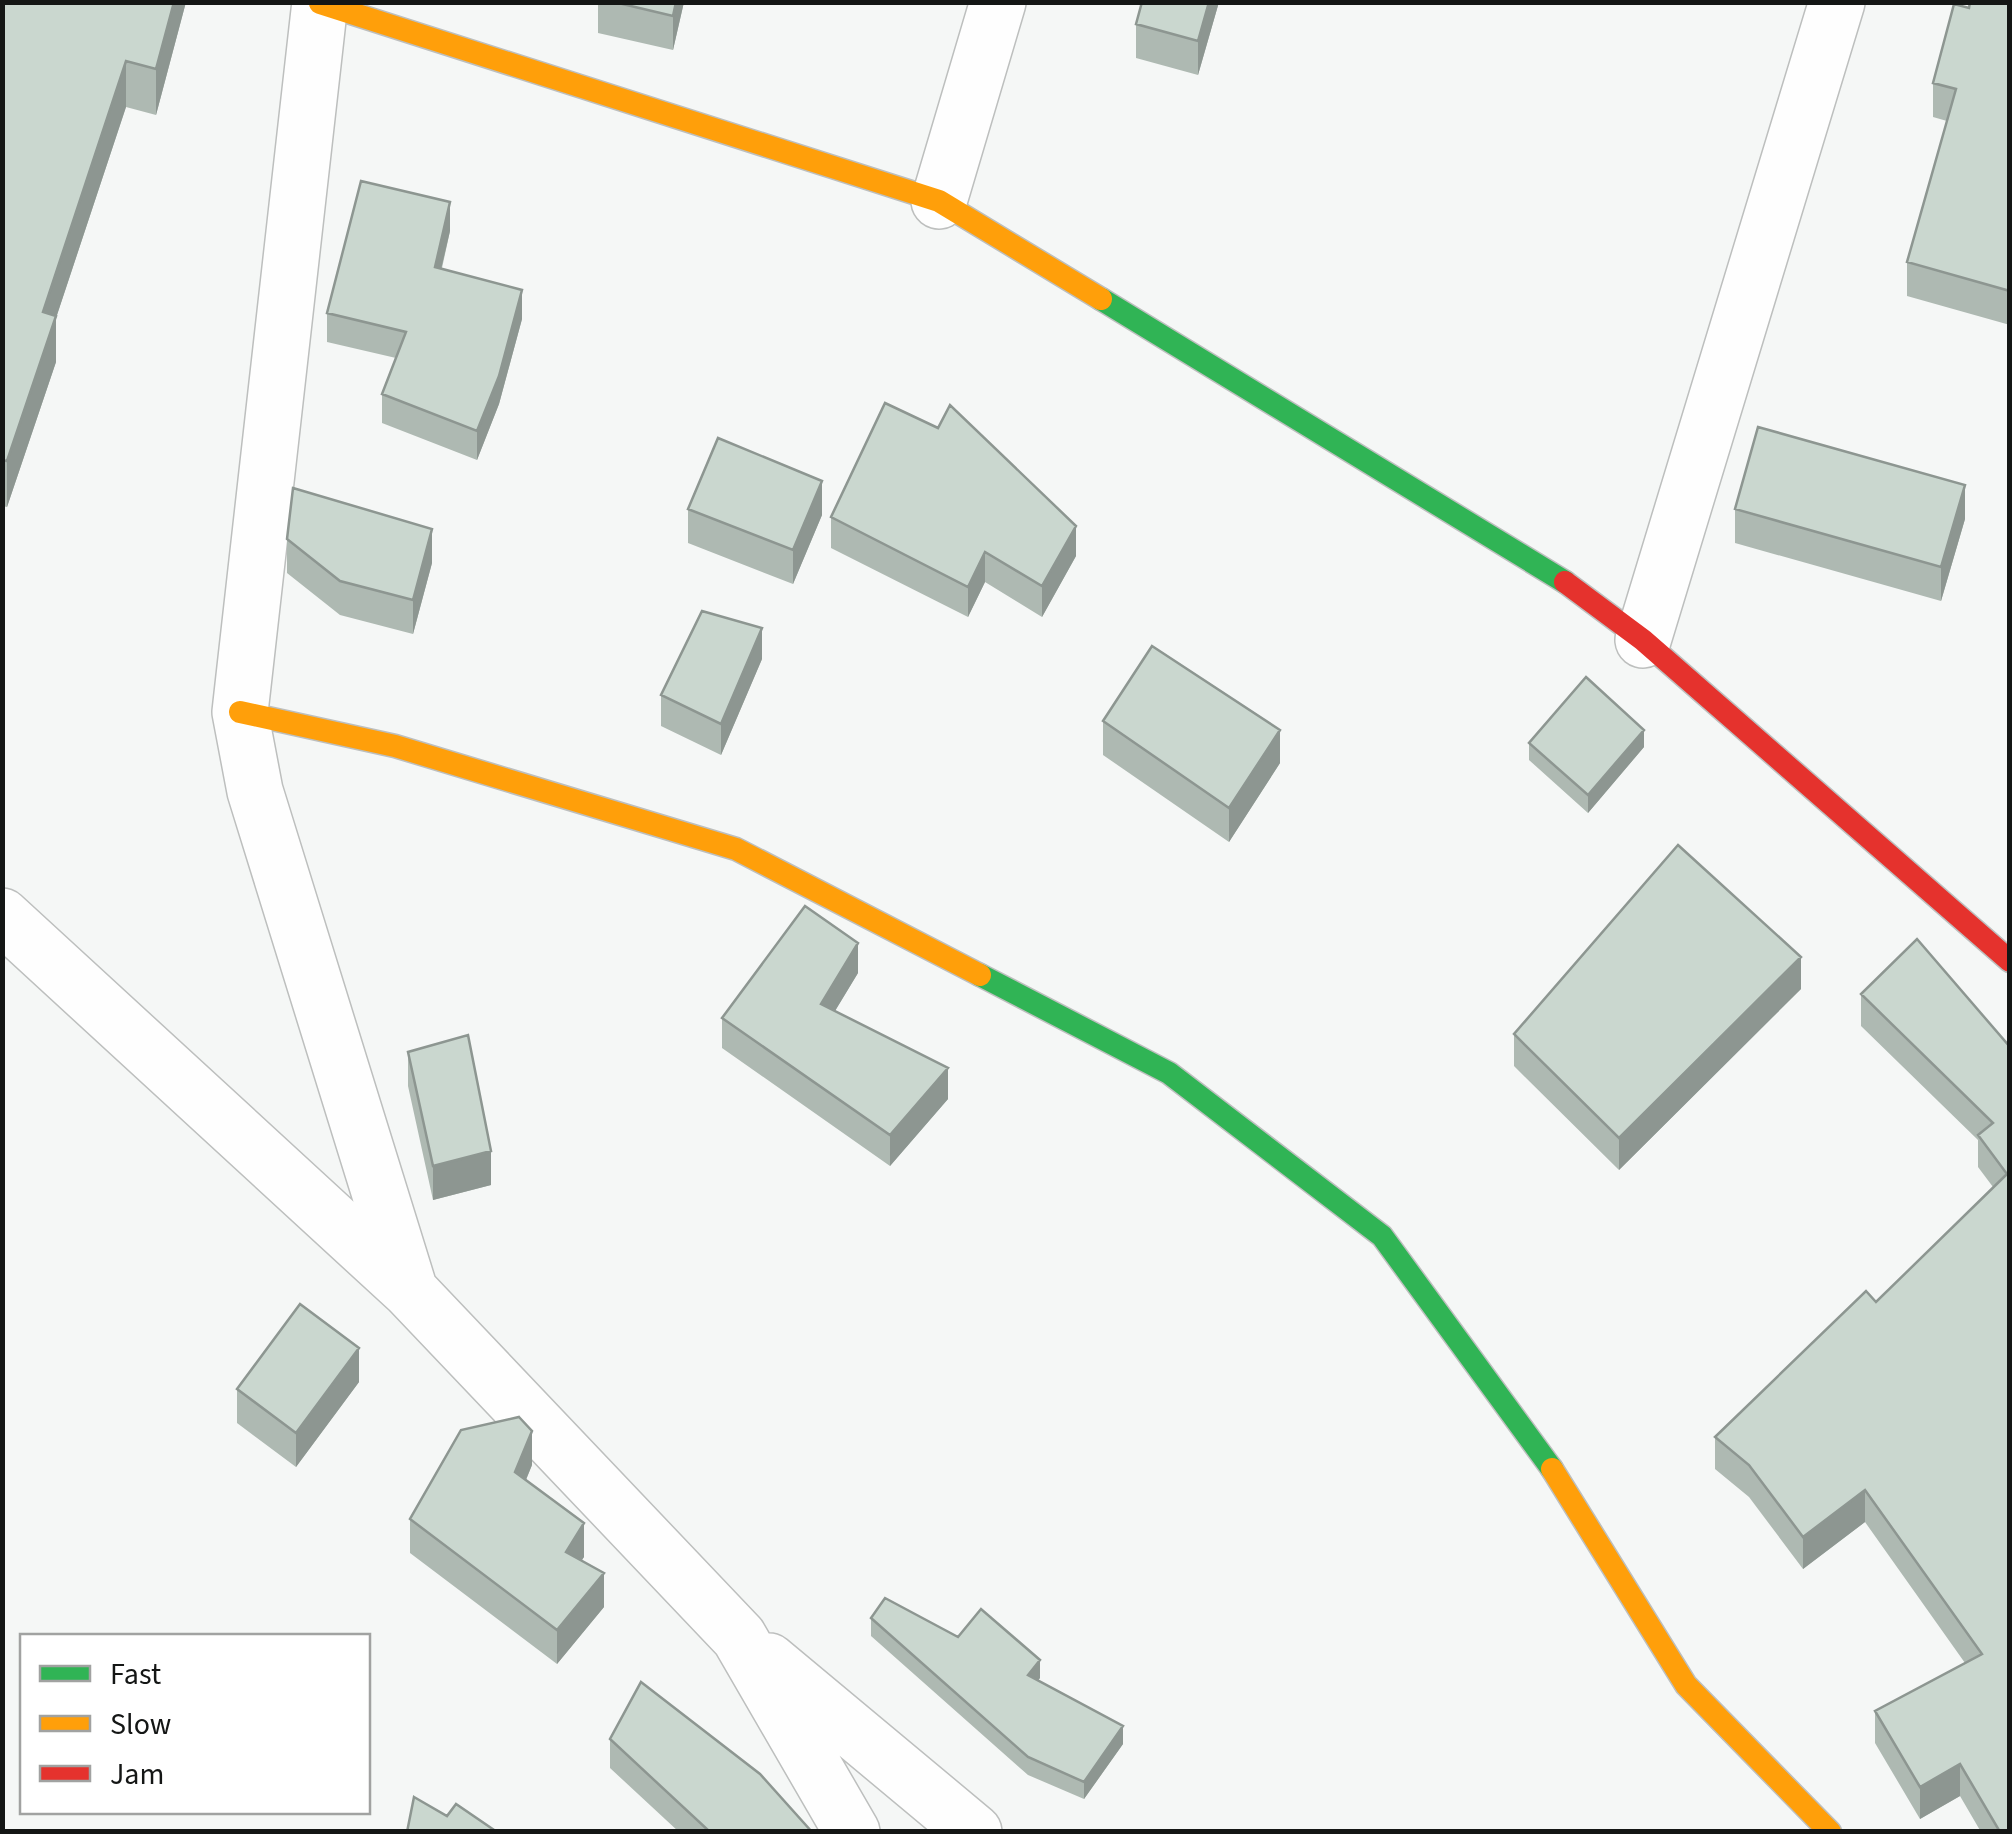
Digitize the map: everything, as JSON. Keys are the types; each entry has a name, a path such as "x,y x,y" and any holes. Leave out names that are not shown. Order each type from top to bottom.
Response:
{"street":[{"path":"939,200 998,2"},
{"path":"1643,640 1837,2"},
{"path":"410,1291 255,792 240,712 320,3 939,200 1548,570 1643,640 2010,961"},
{"path":"240,712 395,746 736,849 1168,1073 1382,1236 1576,1502 1686,1684 1830,1832"},
{"path":"2,916 410,1291 740,1637 974,1832"},
{"path":"740,1637 852,1832"}],"building":[{"path":"2,2 174,2 156,69 126,61 43,312 56,316 7,461 2,460"},
{"path":"614,2 676,2 673,16"},
{"path":"1142,2 1209,2 1198,41 1136,24"},
{"path":"1970,2 2010,2 2010,291 1907,262 1956,89 1933,83 1954,4 1969,8"},
{"path":"361,181 450,202 435,267 522,290 499,376 477,431 382,394 406,332 327,313"},
{"path":"885,403 938,428 950,405 1076,526 1042,586 985,552 968,587 831,517"},
{"path":"1758,427 1965,485 1941,567 1735,509"},
{"path":"718,438 822,481 793,550 688,509"},
{"path":"293,488 432,529 413,600 340,581 287,539"},
{"path":"702,611 762,628 721,724 661,695"},
{"path":"1152,646 1280,730 1229,808 1103,721"},
{"path":"1586,677 1644,730 1588,795 1529,743"},
{"path":"1678,845 1801,957 1619,1138 1514,1034"},
{"path":"805,906 858,943 821,1004 948,1068 890,1135 722,1018"},
{"path":"1917,939 2010,1047 2010,1832 2000,1832 1960,1764 1920,1787 1875,1711 1982,1654 1865,1490 1803,1537 1749,1465 1715,1437 1866,1291 1876,1302 2007,1174 1978,1135 1993,1123 1861,994"},
{"path":"468,1035 491,1151 433,1166 408,1052"},
{"path":"300,1304 359,1348 296,1433 237,1389"},
{"path":"519,1417 532,1431 515,1472 584,1523 566,1552 604,1573 557,1630 410,1519 461,1430"},
{"path":"885,1598 958,1637 981,1609 1040,1660 1028,1675 1123,1726 1084,1782 1028,1757 871,1618"},
{"path":"641,1682 760,1774 812,1832 710,1832 610,1739"},
{"path":"414,1797 447,1816 456,1804 497,1832 407,1832"}],"traffic: fast":[{"path":"1101,299 1565,582"},
{"path":"980,975 1169,1073 1382,1236 1552,1469"}],"traffic: slow":[{"path":"320,3 939,201 1101,299"},
{"path":"240,712 395,746 736,849 980,975"},
{"path":"1552,1469 1686,1685 1830,1832"}],"traffic: jam":[{"path":"1565,582 1643,640 2010,961"}]}
